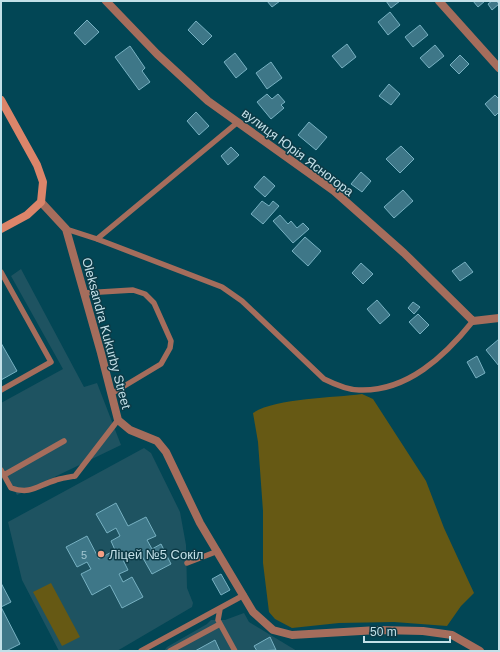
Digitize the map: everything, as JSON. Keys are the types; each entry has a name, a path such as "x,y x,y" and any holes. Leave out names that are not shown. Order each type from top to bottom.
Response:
{"street":[{"name":"вулиця Юрія Ясногора","path":"106,1 177,73 208,101 334,191 404,253 473,321"},
{"path":"439,1 499,68"},
{"path":"1,100 37,165 43,182 41,202 28,215 1,229"},
{"name":"Oleksandra Kukurby Street","path":"41,202 66,229 118,420 130,430 157,441 166,452 200,523 253,612 266,625 281,633 302,635 378,630 423,630 452,635 480,651"},
{"path":"473,321 499,318"}],"lane":[{"path":"97,239 238,122"},
{"path":"66,229 97,239 222,287 242,301 324,379 340,386 358,390 385,387 408,379 428,367 456,343 473,321"},
{"path":"1,272 51,362 1,390"},
{"path":"84,293 133,290 145,294 154,303 172,341 170,348 161,364 111,394"},
{"path":"64,441 2,472 11,488 22,492 36,489 55,480 75,476 118,420"},
{"path":"187,563 218,551"},
{"path":"141,651 244,595"},
{"path":"220,608 218,620 235,651"},
{"path":"170,651 220,624"}],"shaded area":[{"path":"21,269 84,387 97,383 121,445 17,495 1,466 1,403 63,369 11,276"},
{"path":"362,394 373,399 426,481 444,528 474,593 461,606 447,626 394,622 339,623 292,628 275,619 269,612 263,563 263,511 258,442 253,413 275,404 290,401"},
{"name":"Ліцей №5 Сокіл","path":"144,448 151,453 180,512 186,545 187,588 193,603 192,607 117,651 59,651 22,580 8,522"},
{"path":"51,583 80,637 62,646 33,592"},
{"path":"244,613 249,622 297,651 164,651 167,647 207,624 211,620 225,620"}],"building":[{"path":"267,1 280,1 272,7"},
{"path":"386,1 400,1 391,8"},
{"path":"473,1 485,1 478,7"},
{"path":"492,1 496,1 499,4 492,10 488,4"},
{"path":"390,12 400,25 388,35 378,22"},
{"path":"87,20 99,32 85,45 74,33"},
{"path":"196,21 212,36 203,45 188,30"},
{"path":"420,25 428,35 413,47 405,37"},
{"path":"347,44 356,57 342,68 332,56"},
{"path":"435,45 444,56 429,68 420,58"},
{"path":"130,46 145,68 142,71 150,82 139,90 115,57"},
{"path":"235,53 247,69 236,78 224,62"},
{"path":"460,55 469,64 459,74 450,65"},
{"path":"271,62 282,78 267,89 256,73"},
{"path":"389,84 400,94 391,105 379,96"},
{"path":"267,94 272,99 278,94 285,102 281,105 284,108 271,119 257,102"},
{"path":"495,95 499,99 499,112 495,116 485,104"},
{"path":"196,112 209,126 199,135 187,121"},
{"path":"309,122 327,137 316,150 298,135"},
{"path":"401,146 414,159 400,173 386,159"},
{"path":"231,147 239,155 228,165 221,156"},
{"path":"361,172 371,181 362,192 351,184"},
{"path":"264,176 275,186 265,197 254,187"},
{"path":"403,190 413,201 394,218 384,207"},
{"path":"262,201 269,206 273,201 279,206 263,224 251,214"},
{"path":"280,215 288,224 291,221 297,228 303,223 309,229 293,243 273,221"},
{"path":"305,237 321,251 308,266 292,251"},
{"path":"465,262 473,272 460,281 452,271"},
{"path":"361,263 373,274 363,284 352,273"},
{"path":"377,300 390,315 380,324 367,309"},
{"path":"413,302 420,307 414,314 408,308"},
{"path":"418,314 429,325 420,334 409,322"},
{"path":"499,339 499,366 486,350"},
{"path":"1,343 17,371 1,380"},
{"path":"477,356 485,373 476,378 467,362"},
{"path":"116,503 128,526 146,517 156,536 147,540 152,549 161,544 171,564 152,574 139,551 123,560 128,570 119,574 123,582 132,577 143,597 122,608 110,585 92,595 81,574 91,569 87,562 77,567 66,547 87,536 99,559 115,550 111,541 120,536 116,528 107,533 96,514"},
{"path":"221,574 230,590 221,595 212,579"},
{"path":"1,583 11,602 1,607"},
{"path":"1,607 20,644 6,651 1,651"},
{"path":"270,637 276,650 257,651 254,646"},
{"path":"215,640 220,651 195,651"}],"place":[{"name":"Ліцей №5 Сокіл","path":"101,554"}]}
